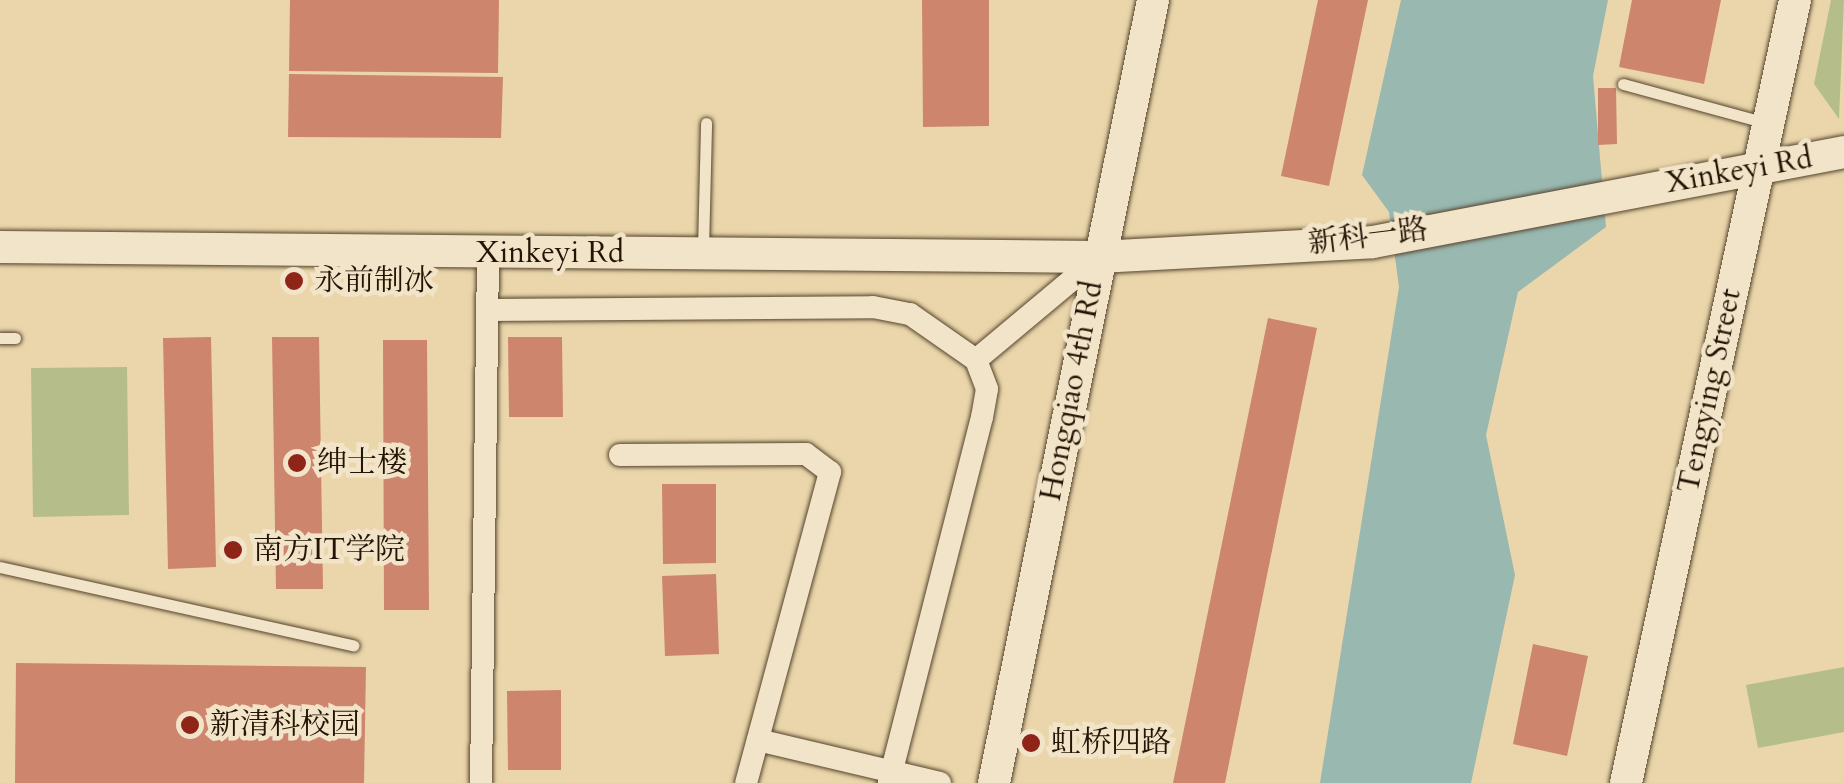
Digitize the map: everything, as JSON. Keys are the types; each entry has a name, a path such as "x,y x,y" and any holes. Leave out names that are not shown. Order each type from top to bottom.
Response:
{"street":[{"name":"Hongqiao 4th Rd","path":"994,783 1153,0"},
{"name":"Tengying Street","path":"1626,783 1795,0"},
{"name":"Xinkeyi Rd","path":"1634,190 1844,152"},
{"name":"新科一路","path":"1099,257 1373,242 1634,190"},
{"name":"Xinkeyi Rd","path":"0,247 1099,257"},
{"path":"481,783 488,253"},
{"path":"976,360 1099,257"},
{"path":"488,310 872,307 910,314 976,360 984,403 891,778"},
{"path":"620,456 806,454 830,472 746,783"},
{"path":"758,740 891,778 940,783"}],"lane":[{"path":"1623,84 1768,124"},
{"path":"704,254 706,123"},
{"path":"0,338 14,338"},
{"path":"0,567 353,645"}],"green space":[{"path":"1831,0 1844,0 1839,119 1814,84"},
{"path":"127,367 129,515 33,517 31,368"},
{"path":"1844,667 1844,732 1758,748 1746,685"}],"water":[{"path":"1401,0 1608,0 1593,76 1606,227 1518,292 1486,435 1515,575 1471,783 1320,783 1399,287 1389,212 1362,175"}],"building":[{"path":"290,0 499,0 498,73 289,71"},
{"path":"922,0 989,0 989,126 923,127"},
{"path":"1318,0 1368,0 1329,186 1281,176"},
{"path":"1632,0 1721,0 1704,84 1619,67"},
{"path":"289,74 503,77 501,138 288,137"},
{"path":"1598,88 1616,88 1617,144 1598,145"},
{"path":"1268,318 1317,328 1225,783 1173,783"},
{"path":"211,337 216,567 168,569 163,338"},
{"name":"绅士楼","path":"272,337 319,337 323,589 276,589"},
{"path":"508,337 562,337 563,417 509,417"},
{"path":"383,340 427,340 429,610 384,610"},
{"path":"662,484 716,484 716,563 663,564"},
{"path":"716,574 719,654 665,656 662,576"},
{"path":"1533,644 1588,656 1567,756 1513,744"},
{"name":"新清科校园","path":"16,663 366,667 364,783 15,783"},
{"path":"561,690 561,770 508,770 507,691"}],"place":[{"name":"永前制冰","path":"294,281"},
{"name":"绅士楼","path":"297,463"},
{"name":"南方IT学院","path":"233,550"},
{"name":"新清科校园","path":"190,725"},
{"name":"虹桥四路","path":"1031,743"}]}
